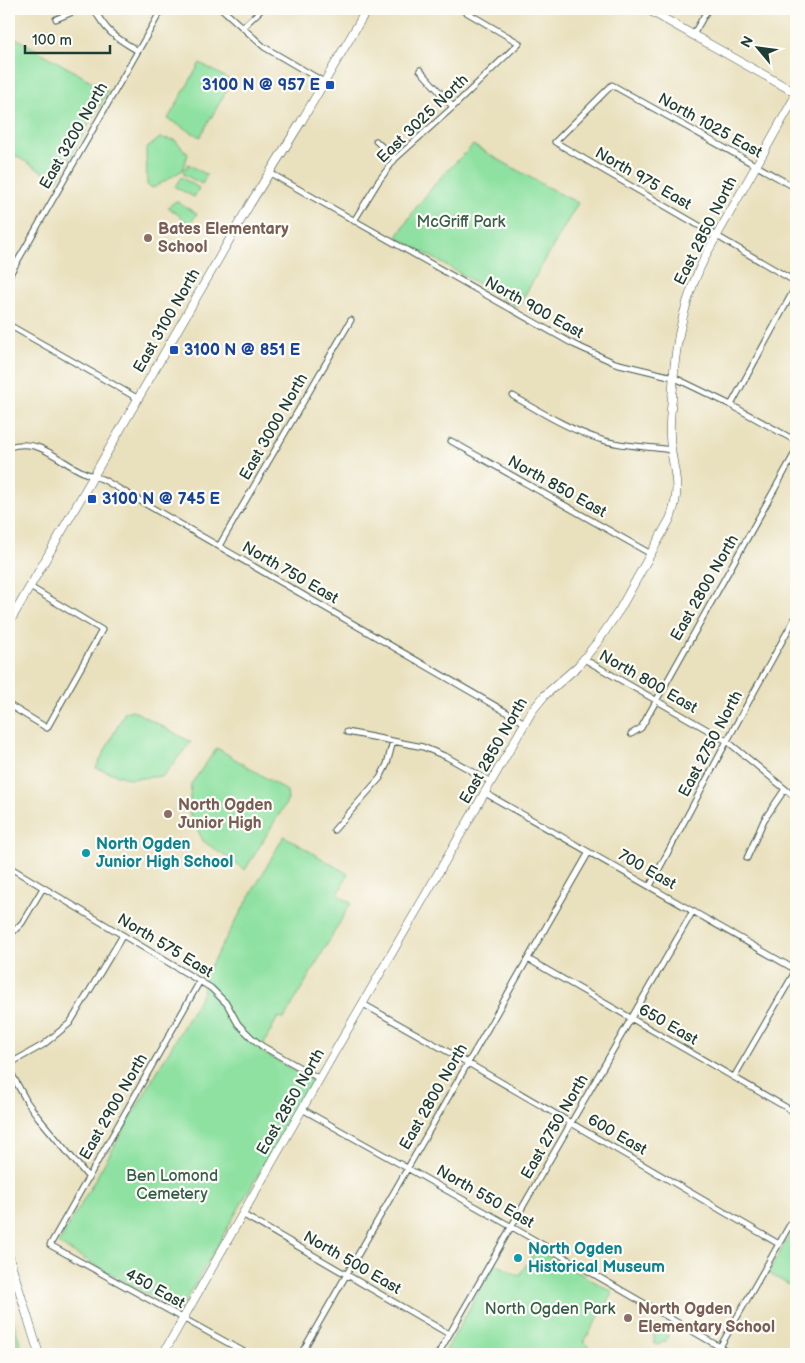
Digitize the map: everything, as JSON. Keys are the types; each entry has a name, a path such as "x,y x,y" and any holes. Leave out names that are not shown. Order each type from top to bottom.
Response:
{"street":[{"path":"56,19 80,9"},
{"path":"94,9 114,37 138,51"},
{"name":"East 3200 North","path":"9,276 162,9"},
{"path":"222,9 258,42 324,82"},
{"path":"243,28 262,9"},
{"name":"East 3100 North","path":"9,623 137,398 367,9"},
{"name":"East 3025 North","path":"354,221 395,159 519,43 461,9"},
{"path":"647,9 796,94"},
{"path":"694,35 708,9"},
{"path":"420,70 453,106"},
{"name":"North 975 East","path":"612,84 554,142 796,284"},
{"name":"North 1025 East","path":"612,84 796,188"},
{"name":"East 2850 North","path":"163,1354 525,723 540,700 584,659 612,622 670,518 676,503 677,479 671,450 670,424 673,377 678,332 685,304 700,266 796,94"},
{"path":"376,141 395,159"},
{"name":"North 900 East","path":"270,173 572,344 615,363 673,377 731,405 796,441"},
{"path":"731,405 796,284"},
{"name":"East 3000 North","path":"219,546 351,320"},
{"path":"9,325 137,398"},
{"path":"513,396 568,427 600,440 625,446 671,450"},
{"name":"North 850 East","path":"451,442 650,554"},
{"name":"North 750 East","path":"9,446 24,443 41,448 86,474 94,475 525,723"},
{"name":"East 2800 North","path":"631,734 640,728 796,451"},
{"path":"9,705 47,728 102,630 30,587"},
{"name":"East 2750 North","path":"650,886 796,616"},
{"name":"North 800 East","path":"584,659 727,741 796,798"},
{"path":"347,732 423,747 491,782"},
{"path":"334,830 380,778 387,764 393,741"},
{"path":"746,858 764,820 785,789"},
{"name":"700 East","path":"485,793 796,970"},
{"name":"East 2800 North","path":"301,1354 589,852"},
{"name":"North 575 East","path":"9,867 212,988 222,999 238,1024 252,1038 262,1046 320,1079"},
{"path":"9,936 22,923 43,888"},
{"name":"East 2750 North","path":"438,1354 693,911"},
{"path":"9,1064 43,1045 70,1023 122,935"},
{"name":"650 East","path":"528,959 796,1113"},
{"path":"734,1077 796,970"},
{"name":"East 2900 North","path":"50,1246 200,981"},
{"name":"600 East","path":"363,1004 571,1122 779,1244"},
{"path":"9,1069 27,1102 38,1117 89,1178"},
{"name":"North 550 East","path":"302,1109 732,1354"},
{"name":"North 500 East","path":"242,1214 449,1334"},
{"path":"716,1354 796,1214"},
{"name":"450 East","path":"50,1246 248,1354"},
{"path":"9,1257 39,1354"}],"green space":[{"path":"9,34 108,91 57,180 9,152"},
{"path":"200,63 232,81 200,137 168,119"},
{"path":"160,138 175,140 188,154 183,170 153,188 147,185 146,149"},
{"name":"McGriff Park","path":"473,145 578,203 518,307 397,237 415,209 439,179"},
{"path":"188,164 207,175 202,184 183,174"},
{"path":"181,177 199,188 194,197 175,187"},
{"path":"176,201 197,214 190,224 168,207"},
{"path":"132,710 191,742 163,776 130,779 96,768 125,712"},
{"path":"217,748 287,791 288,800 245,870 203,841 189,812 191,784"},
{"name":"Ben Lomond Cemetery","path":"284,836 348,874 338,895 351,903 284,1019 278,1017 260,1051 312,1081 179,1312 58,1244 203,992 205,975"},
{"path":"795,1226 796,1234 796,1289 768,1273"},
{"name":"North Ogden Park","path":"536,1249 613,1292 584,1342 589,1347 585,1354 444,1354 495,1263 519,1276"},
{"path":"9,1306 21,1347 9,1353"},
{"path":"654,1328 662,1330 668,1335 665,1343 661,1342 660,1345 654,1344"}],"place":[{"name":"3100 N @ 957 E","path":"330,85"},
{"name":"Bates Elementary School","path":"148,238"},
{"name":"3100 N @ 851 E","path":"174,350"},
{"name":"3100 N @ 745 E","path":"92,499"},
{"name":"North Ogden Junior High","path":"168,814"},
{"name":"North Ogden Junior High School","path":"86,853"},
{"name":"North Ogden Historical Museum","path":"518,1258"},
{"name":"North Ogden Elementary School","path":"628,1318"}]}
